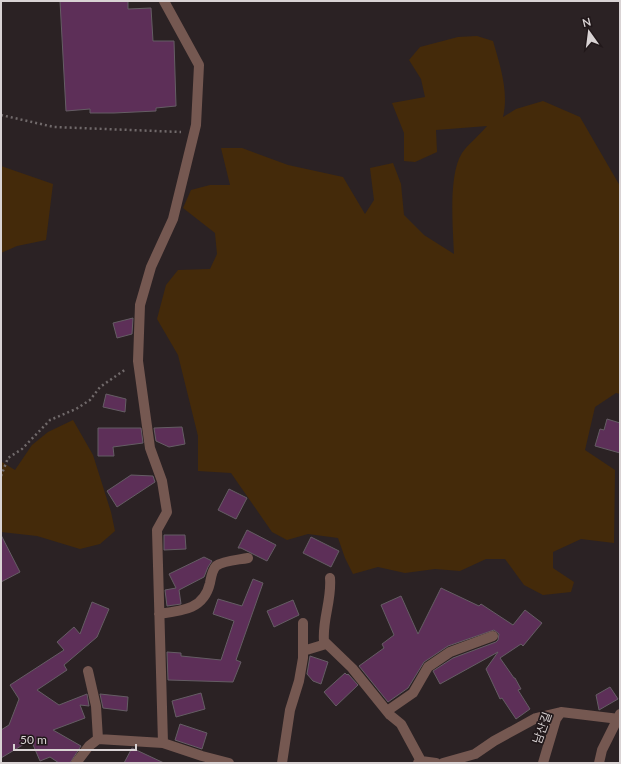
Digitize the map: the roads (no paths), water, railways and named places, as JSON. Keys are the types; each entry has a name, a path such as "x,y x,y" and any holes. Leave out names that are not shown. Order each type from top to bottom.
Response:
{"street":[{"path":"163,743 157,530 167,512 162,481 150,448 138,361 140,305 151,267 173,219 196,125 199,65 164,1"},
{"path":"159,614 174,613 199,604 206,597 214,568 220,563 248,558"},
{"path":"330,578 329,605 323,628 324,641 352,668 387,711 401,724 419,762 436,763"},
{"path":"282,763 290,710 299,681 303,651 302,623"},
{"path":"387,711 413,693 428,667 450,652 493,636"},
{"path":"303,651 326,644"},
{"path":"88,671 94,695 98,739"},
{"path":"443,763 475,754 494,740 536,718 561,712"},
{"name":"남산길","path":"543,763 556,719 561,712 620,717 602,750 599,763"},
{"path":"76,763 89,746 98,739 163,743 229,763"}]}
